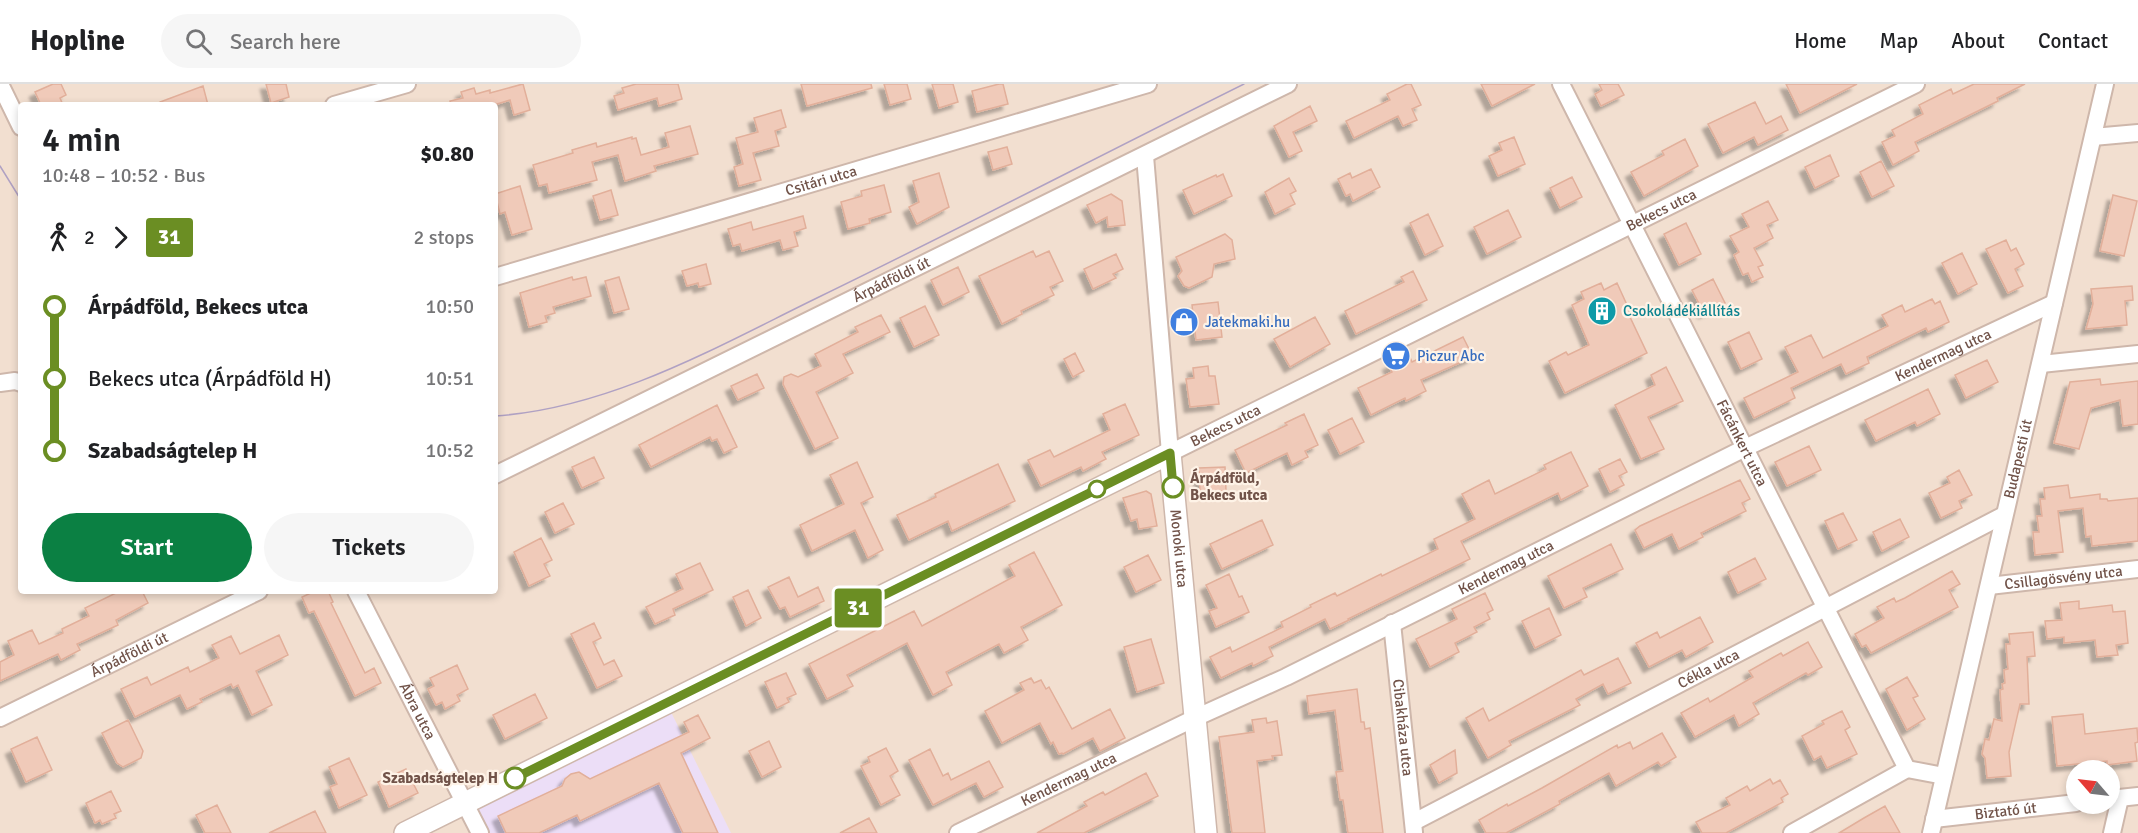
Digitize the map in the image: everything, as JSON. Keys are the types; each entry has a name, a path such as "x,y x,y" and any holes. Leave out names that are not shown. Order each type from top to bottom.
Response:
{"street":[{"path":"0,84 18,121"},
{"path":"344,102 407,84"},
{"name":"Csitári utca","path":"498,275 1148,84"},
{"name":"Árpádföldi út","path":"498,474 1288,84"},
{"name":"Fácánkert utca","path":"1561,84 1907,769"},
{"name":"Bekecs utca","path":"405,833 1916,84"},
{"name":"Budapesti út","path":"1932,826 2105,84"},
{"path":"2093,137 2138,133"},
{"name":"Monoki utca","path":"1145,156 1206,833"},
{"name":"Kendermag utca","path":"958,833 1195,718 1286,677 1744,448 2054,303"},
{"path":"2041,364 2138,354"},
{"path":"0,383 18,382"},
{"name":"Cékla utca","path":"1414,828 2004,515"},
{"name":"Csillagösvény utca","path":"1989,586 2138,569"},
{"name":"Ábra utca","path":"358,594 480,833"},
{"name":"Árpádföldi út","path":"0,718 239,595"},
{"name":"Cibakháza utca","path":"1392,623 1414,828"},
{"path":"1792,833 1907,769 1944,776"},
{"path":"2120,798 2138,796"},
{"name":"Biztató út","path":"1932,826 2066,805"},
{"path":"2112,833 2114,814"}],"shaded area":[{"path":"0,84 2138,84 2138,833 0,833"},
{"path":"668,706 731,833 490,833 475,803"}],"building":[{"path":"53,84 61,84 66,95 60,98 62,102 40,102 35,92"},
{"path":"266,84 286,84 289,97 271,102"},
{"path":"523,84 530,110 514,115 510,100 498,104 450,101 463,98 461,92 474,88 476,94 490,90 490,93"},
{"path":"636,84 678,84 682,99 659,106 657,98 618,110 614,96 624,93 622,88"},
{"path":"801,84 871,84 872,88 807,106"},
{"path":"884,84 907,84 911,99 890,105"},
{"path":"932,84 953,84 958,102 939,108"},
{"path":"1003,84 1008,104 977,112 972,91"},
{"path":"1411,84 1421,105 1412,109 1417,120 1403,126 1398,116 1354,138 1346,121 1390,100 1387,94"},
{"path":"1481,84 1535,84 1492,106"},
{"path":"1599,84 1618,84 1624,95 1601,106 1595,94 1602,90"},
{"path":"1786,84 1857,84 1800,113"},
{"path":"1974,84 2025,84 1997,98 1998,101 1915,142 1919,151 1893,165 1882,142 1895,136 1892,130 1923,114 1919,105 1951,89 1953,94"},
{"path":"203,86 207,102 160,102"},
{"path":"1755,102 1766,124 1781,116 1788,130 1758,145 1754,137 1723,153 1708,124"},
{"path":"1310,106 1317,121 1293,132 1302,151 1289,157 1274,126"},
{"path":"781,110 786,127 775,131 779,146 753,153 761,180 739,186 734,167 743,164 736,138 758,132 754,118"},
{"path":"690,126 698,154 654,166 656,171 625,181 618,155 592,162 597,180 549,193 547,184 539,186 533,165 573,153 572,150 596,143 597,147 632,137 632,139 636,138 641,155 669,147 665,133"},
{"path":"1514,137 1525,164 1498,176 1489,156 1502,150 1499,143"},
{"path":"1685,139 1698,166 1644,196 1631,172 1664,155 1662,151"},
{"path":"1007,147 1012,164 993,170 988,152"},
{"path":"1830,155 1839,176 1815,188 1805,167"},
{"path":"1881,161 1894,186 1872,197 1860,172"},
{"path":"1371,169 1380,187 1353,201 1350,194 1346,196 1338,179 1350,173 1352,178"},
{"path":"939,173 949,207 917,224 909,207 919,202 913,181"},
{"path":"1223,174 1232,196 1194,214 1183,190"},
{"path":"1572,177 1582,197 1560,208 1550,188"},
{"path":"1289,178 1296,191 1290,194 1295,204 1275,214 1265,192"},
{"path":"884,185 891,212 869,219 870,223 848,229 841,202 862,196 861,191"},
{"path":"520,186 532,229 512,235 505,212 500,214 498,193"},
{"path":"611,190 618,215 600,220 593,196"},
{"path":"1111,194 1122,201 1125,225 1108,227 1107,217 1096,223 1087,205"},
{"path":"2113,195 2137,201 2124,256 2100,251"},
{"path":"1768,201 1778,220 1767,225 1773,238 1754,248 1763,265 1758,267 1763,277 1752,282 1748,273 1743,275 1734,255 1739,252 1730,236 1749,227 1742,214"},
{"path":"1508,210 1521,237 1487,254 1474,227"},
{"path":"1428,214 1443,246 1425,255 1410,223"},
{"path":"803,216 806,228 794,232 798,246 783,250 780,240 742,251 740,244 733,246 728,229 751,222 753,230"},
{"path":"1686,223 1701,254 1679,265 1664,234"},
{"path":"1225,234 1232,240 1235,259 1214,264 1212,277 1189,288 1184,286 1178,276 1182,271 1176,257"},
{"path":"2006,240 2011,251 2016,248 2024,264 2015,269 2023,286 2008,293 1986,249"},
{"path":"1033,251 1036,257 1049,251 1063,281 1050,287 1054,295 1021,311 1022,314 1002,324 979,276"},
{"path":"1962,253 1977,284 1958,294 1942,263"},
{"path":"1116,254 1123,269 1113,274 1116,278 1093,289 1084,269"},
{"path":"706,264 711,284 699,287 698,283 687,286 682,271"},
{"path":"958,267 969,292 943,305 931,280"},
{"path":"1413,271 1427,300 1356,334 1345,311 1404,282 1401,277"},
{"path":"572,277 573,280 586,277 591,296 553,307 555,313 545,316 547,322 529,327 520,293"},
{"path":"619,277 629,309 614,313 605,281"},
{"path":"1713,279 1725,303 1704,313 1692,290"},
{"path":"1601,283 1604,290 1617,283 1647,353 1565,393 1549,361 1566,352 1568,355 1589,345 1572,305 1584,299 1581,292"},
{"path":"2132,286 2133,300 2125,301 2127,325 2086,329 2093,304 2091,289"},
{"path":"1932,299 1935,304 1940,301 1949,322 1928,332 1926,328 1867,357 1869,363 1846,374 1841,364 1791,388 1795,398 1754,418 1744,398 1798,372 1785,347 1811,335 1823,358 1888,326 1882,315 1902,305 1905,312"},
{"path":"1218,302 1222,337 1196,340 1192,305"},
{"path":"925,306 939,335 914,347 900,318"},
{"path":"881,315 890,332 843,354 853,373 816,392 838,438 815,449 783,384 784,377 791,374 798,377 821,366 815,354 858,332 855,327"},
{"path":"1315,317 1330,344 1290,367 1274,339"},
{"path":"1749,332 1762,359 1741,369 1728,342"},
{"path":"1463,337 1473,357 1421,380 1426,391 1406,401 1405,398 1371,415 1358,388 1392,372 1388,365 1409,355 1412,362"},
{"path":"1075,353 1084,371 1073,377 1064,359"},
{"path":"1987,360 1998,382 1966,398 1955,375"},
{"path":"1208,366 1209,376 1215,376 1219,404 1190,407 1186,379 1194,378 1193,368"},
{"path":"1666,367 1683,401 1648,417 1664,449 1641,459 1615,405 1655,385 1651,375"},
{"path":"757,374 764,388 738,400 731,386"},
{"path":"2100,379 2101,385 2138,381 2138,424 2123,426 2120,400 2091,408 2079,449 2054,443 2070,382"},
{"path":"1928,389 1940,414 1917,426 1915,422 1876,441 1865,420"},
{"path":"1125,404 1139,435 1102,452 1106,459 1083,471 1081,467 1041,486 1028,460 1050,450 1054,457 1110,430 1103,414"},
{"path":"717,405 737,447 724,453 717,439 712,441 710,437 651,467 639,445"},
{"path":"1304,414 1318,445 1305,451 1308,457 1292,465 1287,453 1246,473 1235,450 1287,425 1285,423"},
{"path":"1352,418 1364,442 1340,454 1328,430"},
{"path":"1809,446 1821,470 1787,486 1775,462"},
{"path":"1571,452 1588,486 1561,500 1558,493 1461,541 1470,559 1330,629 1325,619 1269,647 1273,656 1221,678 1210,657 1230,647 1232,652 1283,627 1281,622 1311,607 1310,605 1335,593 1337,596 1438,549 1434,539 1475,519 1462,494 1489,480 1495,494 1546,469 1544,465"},
{"path":"594,457 604,478 582,488 572,467"},
{"path":"1620,459 1627,472 1619,476 1624,485 1610,492 1599,469"},
{"path":"857,462 873,497 861,503 883,550 868,558 855,530 812,551 800,525 844,504 830,475"},
{"path":"998,464 1015,501 952,531 948,521 909,540 897,515"},
{"path":"1225,467 1226,491 1200,492 1199,468"},
{"path":"1959,470 1972,495 1959,501 1962,508 1941,518 1929,493 1950,483 1947,477"},
{"path":"1740,480 1750,499 1742,503 1746,511 1701,533 1703,537 1679,549 1672,534 1644,548 1635,530 1640,526"},
{"path":"2068,485 2070,498 2100,494 2100,499 2108,501 2138,498 2138,541 2092,546 2091,536 2086,537 2083,508 2058,511 2063,552 2035,555 2033,532 2039,532 2037,516 2042,516 2040,499 2045,499 2044,488"},
{"path":"1146,491 1151,494 1157,526 1139,529 1137,519 1131,521 1123,498"},
{"path":"563,503 574,524 555,533 545,512"},
{"path":"1843,513 1857,540 1838,549 1825,521"},
{"path":"1900,519 1909,537 1882,551 1873,532"},
{"path":"1262,520 1273,545 1222,569 1210,544"},
{"path":"541,538 552,560 544,564 550,576 529,586 514,552"},
{"path":"1611,544 1623,569 1583,588 1587,597 1564,608 1548,576"},
{"path":"1034,552 1062,605 1021,627 1028,640 1004,653 999,644 946,672 952,685 933,695 907,643 847,675 853,686 827,699 809,664 914,611 922,626 1015,576 1009,565"},
{"path":"1148,555 1161,580 1136,592 1124,567"},
{"path":"1755,558 1766,579 1738,593 1728,572"},
{"path":"700,563 713,590 673,609 675,615 655,624 646,607 683,589 676,574"},
{"path":"1952,571 1960,584 1949,590 1958,607 1871,653 1866,645 1862,647 1855,634 1884,618 1877,607 1894,598 1896,602 1905,598"},
{"path":"1229,574 1239,597 1242,596 1249,612 1216,627 1209,611 1217,608 1206,585"},
{"path":"789,577 798,597 818,587 824,601 790,617 785,607 780,609 768,587"},
{"path":"748,590 761,618 746,626 733,597"},
{"path":"1485,593 1493,610 1487,613 1490,619 1474,627 1477,632 1455,643 1459,652 1430,667 1416,639 1457,619 1452,609"},
{"path":"114,594 144,594 148,603 116,620 118,625 77,644 80,650 61,660 58,654 0,681 0,662 14,655 8,641 32,630 39,644 63,633 62,629 89,616 85,608"},
{"path":"308,594 329,594 333,602 331,603 365,673 374,668 381,683 355,696 314,611 309,613 302,597"},
{"path":"2079,601 2079,609 2112,605 2113,612 2125,611 2128,643 2116,645 2118,655 2097,657 2095,640 2064,643 2064,637 2047,639 2045,621 2062,620 2060,603"},
{"path":"1549,608 1561,635 1535,648 1522,621"},
{"path":"1700,617 1713,642 1686,657 1682,650 1649,667 1636,643 1657,632 1660,638"},
{"path":"594,623 601,638 593,642 604,665 614,660 622,676 597,688 571,634"},
{"path":"2033,632 2035,656 2027,657 2029,704 2020,704 2009,752 2011,776 1987,778 1985,758 1982,754 1985,739 1989,740 1994,719 2002,721 2000,690 2003,689 2002,684 2005,683 2004,670 2008,669 2006,644 2010,644 2009,634"},
{"path":"279,635 288,655 256,671 272,705 252,715 238,685 233,688 231,684 200,699 202,702 187,709 180,695 135,717 121,689 147,677 151,685 188,667 190,672 219,658 212,645 231,636 240,654"},
{"path":"1151,639 1164,683 1137,692 1124,647"},
{"path":"1808,642 1822,667 1808,675 1806,673 1753,703 1759,714 1739,726 1734,715 1695,737 1681,713 1708,698 1710,702 1753,677 1749,671 1781,653 1783,656"},
{"path":"1618,658 1631,683 1608,694 1603,684 1576,699 1580,705 1509,741 1511,745 1488,758 1466,718 1483,708 1489,721 1581,670 1584,675"},
{"path":"457,665 468,689 457,695 460,701 445,709 442,702 436,705 428,689 434,686 430,678"},
{"path":"786,673 796,694 787,698 789,702 777,708 765,682"},
{"path":"1907,677 1918,696 1913,698 1925,719 1907,730 1886,689"},
{"path":"1031,678 1034,683 1041,680 1046,689 1049,687 1072,729 1110,709 1125,738 1100,751 1093,738 1059,754 1040,723 1002,743 985,711 1024,690 1020,683"},
{"path":"1357,689 1361,722 1364,722 1365,729 1370,728 1383,833 1348,833 1336,772 1343,771 1335,710 1309,714 1307,696"},
{"path":"535,694 547,718 505,739 493,715"},
{"path":"1842,711 1850,727 1845,730 1857,754 1827,768 1821,756 1814,760 1802,736 1824,724 1822,721"},
{"path":"2083,714 2085,734 2137,728 2138,742 2135,743 2137,761 2120,763 2120,760 2066,760 2066,765 2057,766 2052,717"},
{"path":"698,715 710,738 681,753 718,833 683,833 659,783 580,821 577,815 539,833 506,833 498,816 562,786 571,774 579,772 590,779 689,732 684,722"},
{"path":"1266,718 1267,723 1277,721 1282,755 1257,761 1265,833 1232,833 1219,737 1254,732 1252,720"},
{"path":"128,720 143,751 141,758 123,767 117,763 102,733"},
{"path":"1662,733 1676,757 1661,766 1658,762 1616,786 1609,773 1559,801 1560,804 1506,833 1486,833 1479,820 1542,788 1617,745 1618,748 1630,742 1633,749"},
{"path":"37,737 52,770 26,782 11,749"},
{"path":"769,741 781,767 762,777 749,751"},
{"path":"886,748 898,771 890,776 900,795 881,805 861,766 870,762 868,757"},
{"path":"930,749 943,776 948,773 951,780 989,761 1003,787 984,797 976,783 933,805 909,760"},
{"path":"1455,750 1457,773 1439,783 1430,765"},
{"path":"349,758 367,795 339,808 330,787 337,784 329,767"},
{"path":"406,769 418,793 389,807 378,782"},
{"path":"1146,773 1158,796 1084,833 1037,833 1087,806 1084,802 1103,792 1105,795"},
{"path":"1770,779 1773,784 1780,780 1788,794 1781,798 1783,802 1726,833 1702,833 1696,822 1730,805 1726,798 1747,786 1750,791"},
{"path":"111,791 121,811 114,814 116,818 102,824 100,820 95,823 86,803"},
{"path":"217,805 231,833 205,833 196,815"},
{"path":"1885,806 1900,833 1839,833 1864,818"},
{"path":"315,811 326,833 269,833"},
{"path":"869,818 877,833 840,833"}],"tram line":[{"path":"498,416 538,411 581,401 663,372 743,335 1244,84"},
{"path":"0,166 18,195"}],"bus line":[{"name":"31","path":"515,778 1170,453 1173,487"}],"place":[{"name":"Csokoládékiállítás","path":"1602,311"},
{"name":"Jatekmaki.hu","path":"1184,322"},
{"name":"Piczur Abc","path":"1396,356"},
{"name":"Árpádföld, Bekecs utca","path":"1173,487"},
{"name":"Szabadságtelep H","path":"515,778"}]}
